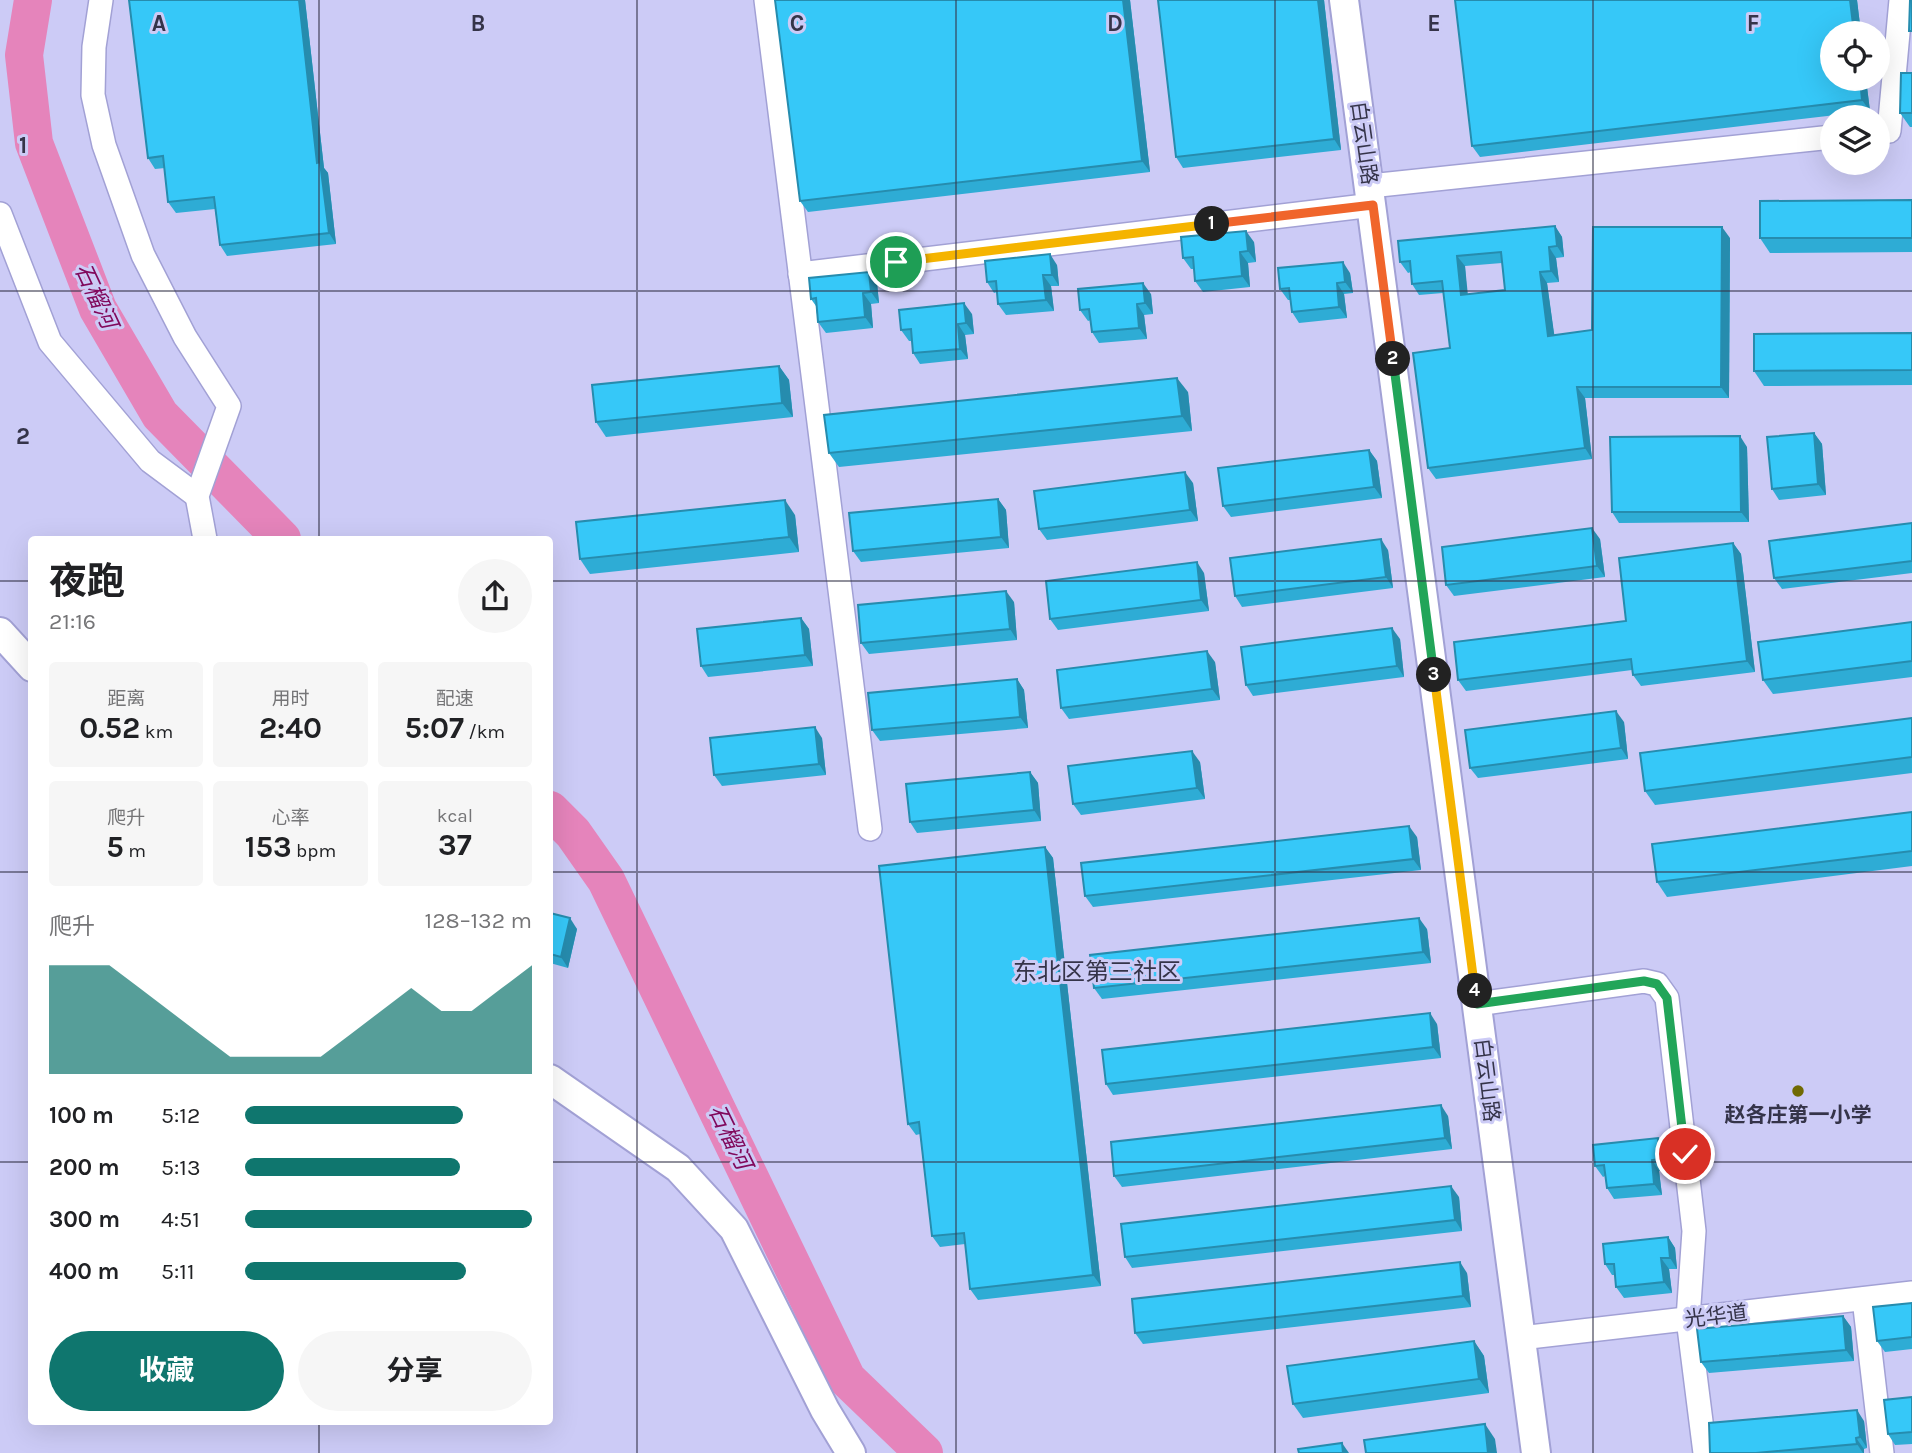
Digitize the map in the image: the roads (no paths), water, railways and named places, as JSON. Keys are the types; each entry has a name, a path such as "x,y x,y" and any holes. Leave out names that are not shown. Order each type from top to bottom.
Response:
{"street":[{"path":"101,0 94,47 93,95 104,145 143,255 185,337 229,406 198,492 205,536"},
{"path":"766,0 870,829"},
{"name":"白云山路","path":"1344,0 1536,1453"},
{"path":"1890,120 1901,0"},
{"path":"800,274 1371,195 1820,139"},
{"path":"0,215 50,342 150,461 198,492"},
{"path":"0,632 28,663"},
{"path":"1477,1004 1644,981 1657,984 1663,990 1667,998 1694,1231 1688,1319 1705,1453"},
{"path":"553,1081 678,1168 734,1229 825,1410 851,1453"},
{"name":"光华道","path":"1521,1338 1912,1293"},
{"path":"1864,1299 1882,1453"}],"waterway":[{"name":"石榴河","path":"33,0 24,55 34,143 98,309 160,415 279,536"},
{"name":"石榴河","path":"553,813 573,833 606,880 847,1379 924,1453"}],"place":[{"name":"赵各庄第一小学","path":"1798,1091"}],"district":[{"name":"东北区第三社区","path":"1097,972"}]}
